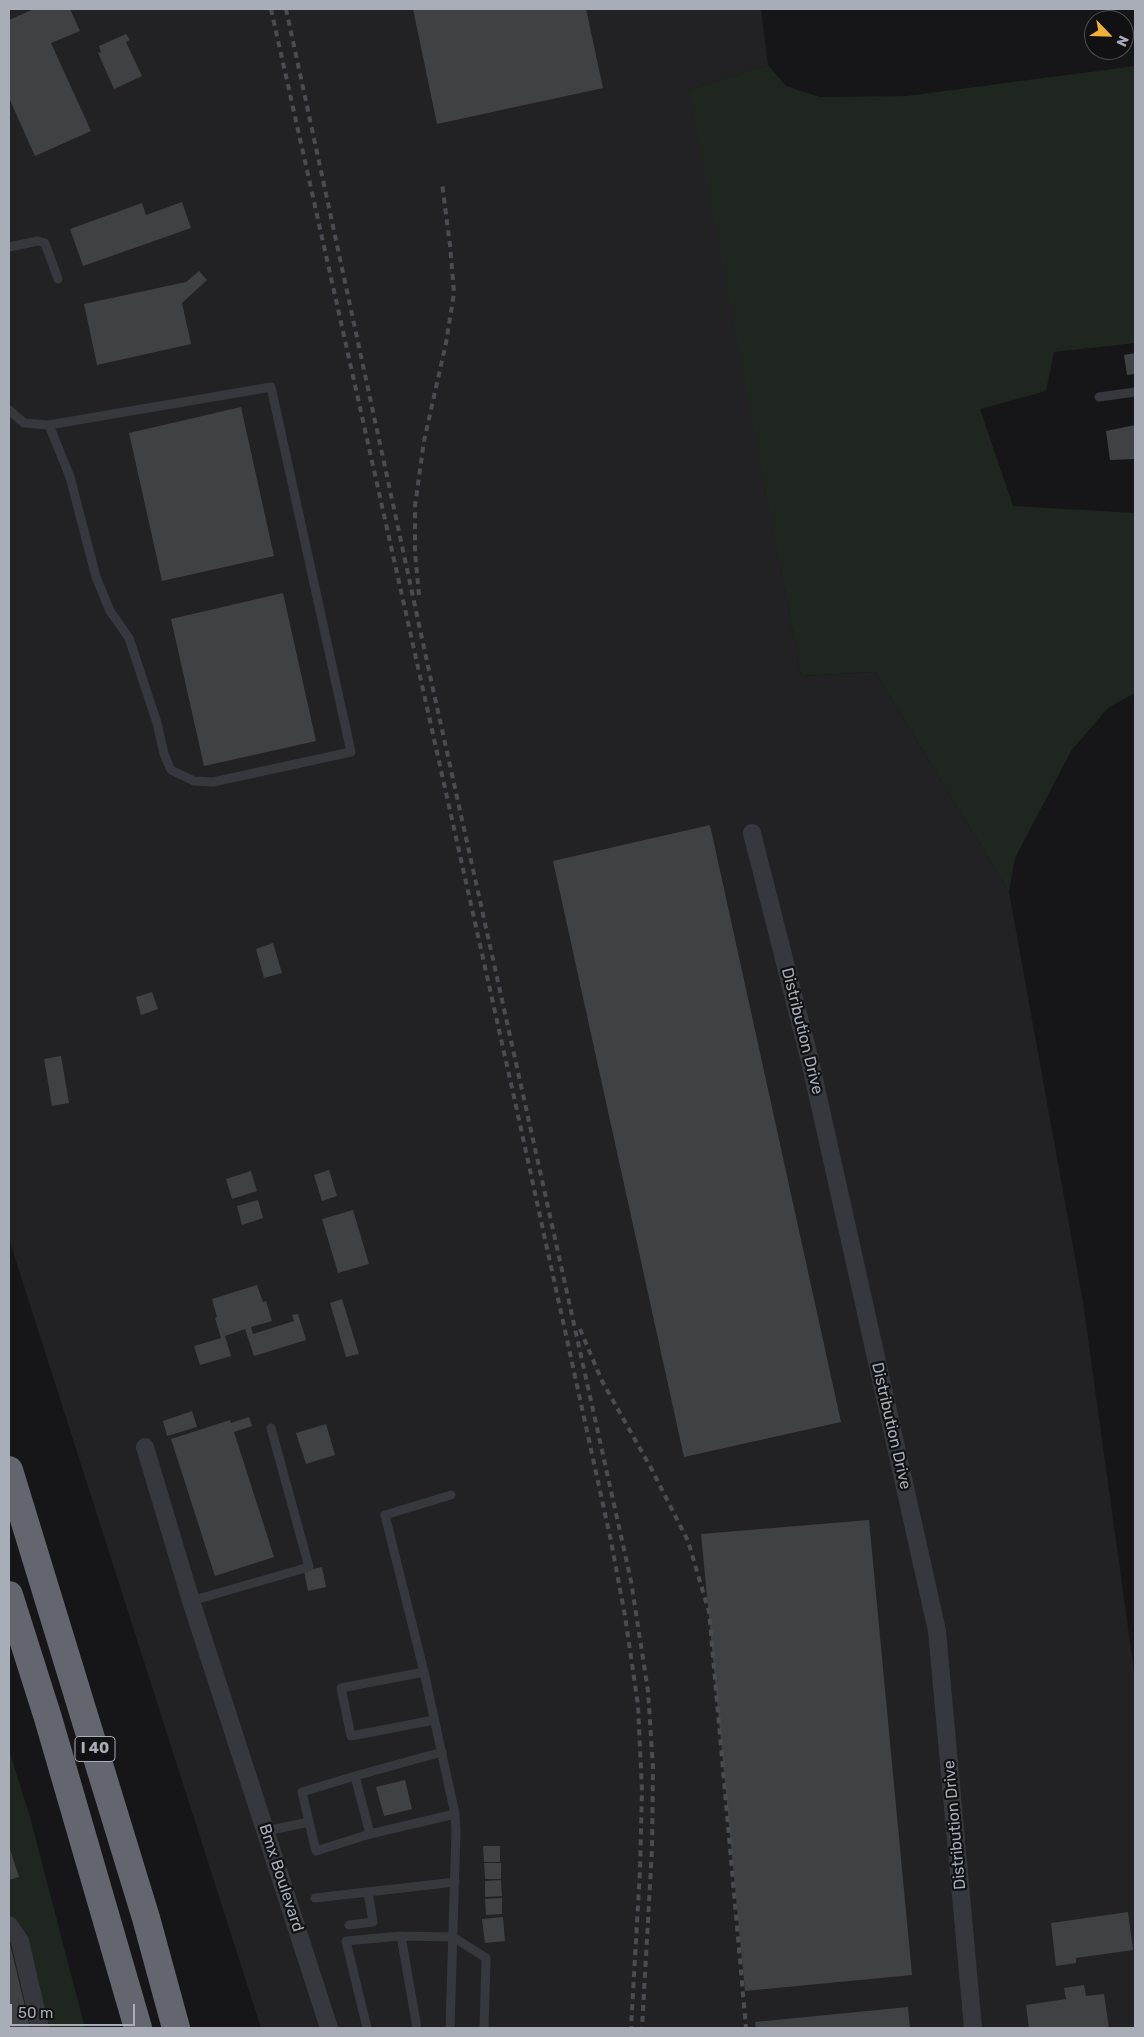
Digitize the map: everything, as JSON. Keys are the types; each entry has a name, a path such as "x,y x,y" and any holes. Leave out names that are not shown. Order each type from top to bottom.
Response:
{"highway":[{"name":"I 40","path":"9,1470 146,1918 176,2028"},
{"name":"I 40","path":"9,1595 48,1718 138,2028"}],"street":[{"name":"Distribution Drive","path":"752,832 810,1061 937,1631 973,2028"},
{"name":"Bmx Boulevard","path":"145,1448 191,1601 329,2028"},
{"path":"9,1925 20,1941 40,2028"}],"lane":[{"path":"9,247 38,241 45,243 58,278"},
{"path":"9,410 24,423 49,425 271,387 351,752 212,782 194,781 171,770 164,754 157,723 129,638 110,611 96,577 70,477 49,425"},
{"path":"1099,397 1135,392"},
{"path":"191,1601 309,1567 271,1428"},
{"path":"450,2028 456,1831 454,1814 424,1672 385,1515 451,1495"},
{"path":"424,1672 341,1688 350,1736 434,1720"},
{"path":"442,1752 302,1792 316,1851 370,1834 454,1814"},
{"path":"354,1776 370,1834"},
{"path":"266,1831 309,1822"},
{"path":"315,1898 455,1882"},
{"path":"349,1925 373,1922 368,1892"},
{"path":"401,1936 417,2028"},
{"path":"367,2028 346,1941 401,1936 453,1937 486,1958 484,2028"}],"shaded area":[{"path":"9,9 761,9 768,65 690,90 801,676 875,672 1009,892 1083,1302 1135,1678 1135,2028 261,2028 9,1239"},
{"path":"768,65 786,86 820,97 906,96 1135,66 1135,343 1054,352 1046,391 980,409 1013,506 1135,513 1135,693 1108,708 1071,751 1015,858 1009,892 875,672 801,676 689,90"},
{"path":"9,1750 30,1817 85,2028 9,2028"}],"building":[{"path":"34,9 70,9 80,31 51,43 91,131 35,156 9,98 9,20"},
{"path":"413,9 586,9 603,88 437,124"},
{"path":"126,34 130,40 126,42 142,76 114,89 98,53 101,52 99,46"},
{"path":"182,202 191,228 83,266 70,229 142,203 146,215"},
{"path":"199,271 207,280 182,303 191,344 97,365 84,304 186,282"},
{"path":"1135,353 1135,374 1127,375 1124,355"},
{"path":"241,407 274,556 162,581 129,433"},
{"path":"1135,425 1135,459 1110,460 1106,431"},
{"path":"283,593 316,741 204,766 171,619"},
{"path":"710,825 841,1422 684,1457 553,861"},
{"path":"273,943 282,973 264,978 256,949"},
{"path":"152,992 158,1009 141,1015 136,997"},
{"path":"61,1056 69,1103 52,1106 44,1059"},
{"path":"329,1170 337,1196 322,1201 314,1175"},
{"path":"251,1171 257,1191 232,1199 226,1179"},
{"path":"258,1200 263,1218 242,1225 237,1206"},
{"path":"353,1210 369,1264 338,1273 322,1219"},
{"path":"257,1285 263,1302 266,1301 272,1321 251,1327 253,1334 294,1321 292,1315 298,1314 306,1340 254,1356 245,1329 225,1336 231,1356 200,1365 194,1346 221,1338 212,1299"},
{"path":"342,1299 359,1354 346,1357 330,1303"},
{"path":"192,1411 197,1427 167,1436 163,1421"},
{"path":"249,1417 252,1426 234,1432 274,1557 215,1576 171,1439 230,1420 231,1423"},
{"path":"326,1424 335,1455 306,1464 296,1433"},
{"path":"869,1520 912,1975 745,1991 701,1534"},
{"path":"322,1567 326,1587 308,1591 304,1571"},
{"path":"405,1780 412,1809 384,1816 376,1787"},
{"path":"9,1846 19,1877 9,1880"},
{"path":"483,1846 500,1846 500,1862 484,1862"},
{"path":"484,1863 501,1863 501,1879 485,1879"},
{"path":"501,1880 502,1896 485,1897 485,1881"},
{"path":"502,1898 502,1914 486,1915 485,1899"},
{"path":"1128,1912 1133,1950 1076,1958 1076,1963 1056,1966 1051,1923"},
{"path":"503,1917 505,1941 485,1943 482,1919"},
{"path":"9,1940 30,2028 9,2028"},
{"path":"1084,1985 1086,1996 1104,1994 1109,2028 1029,2028 1026,2005 1066,1999 1064,1988"},
{"path":"908,2007 910,2028 756,2028 755,2022"}],"railway":[{"path":"271,9 514,1097 611,1541 625,1616 638,1705 642,1791 640,1871 631,2028"},
{"path":"286,9 431,680 631,1581 648,1691 653,1768 652,1849 642,2028"},
{"path":"419,595 415,552 415,506 424,441 446,343 454,293 442,183"},
{"path":"580,1329 602,1381 651,1468 688,1541 709,1612 746,2028"}]}
